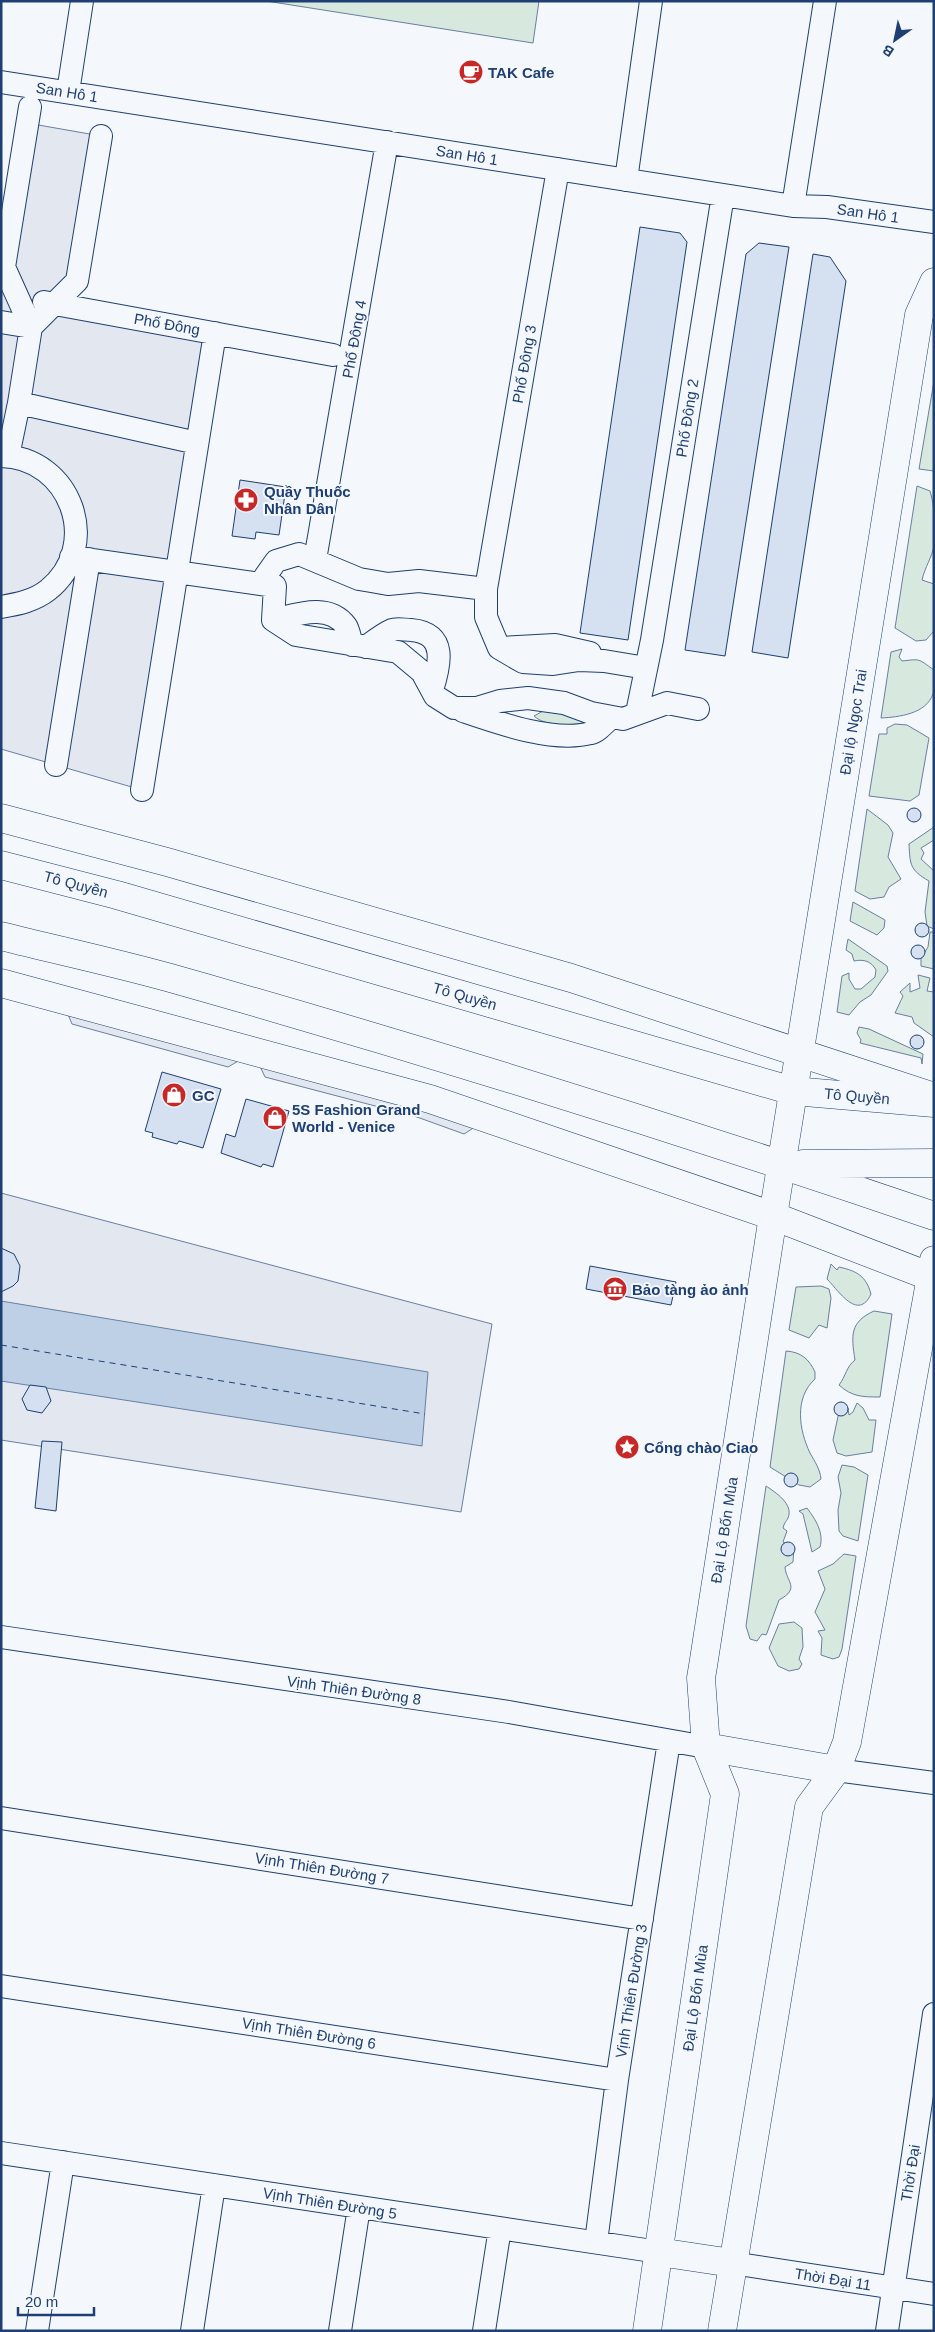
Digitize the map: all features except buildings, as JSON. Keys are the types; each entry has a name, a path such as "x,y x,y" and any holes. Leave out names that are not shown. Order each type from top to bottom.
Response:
{"main road":[{"name":"Đại lộ Ngọc Trai","path":"782,1164 919,315 934,282"},
{"path":"1,818 176,864 571,978 934,1097"},
{"name":"Tô Quyền","path":"1,865 117,895 793,1091 934,1103"},
{"path":"1,936 166,977 504,1076 782,1164 934,1216"},
{"path":"1,983 430,1099 933,1271 847,1742 836,1770 809,1807 722,2331"},
{"path":"782,1164 934,1163"},
{"name":"Đại Lộ Bốn Mùa","path":"647,2331 725,1794 706,1747 701,1678 782,1164"},
{"path":"706,1747 836,1770"},
{"path":"658,2252 732,2263"}],"street":[{"path":"68,92 82,1"},
{"path":"626,180 652,1"},
{"path":"793,206 825,1"},
{"name":"San Hô 1","path":"1,82 793,206 827,207 934,222"},
{"path":"30,107 8,203 4,267 10,296 31,327"},
{"path":"56,765 80,558 74,548 76,524 70,500 56,479 36,464 5,456 19,403 31,327 76,281 101,136"},
{"name":"Phố Đông 4","path":"315,560 387,142"},
{"name":"Phố Đông 3","path":"558,169 486,588 486,617 500,648 523,662 553,664 579,660 604,661 646,668"},
{"name":"Phố Đông 2","path":"637,713 652,640 722,195"},
{"name":"Phố Đông","path":"10,296 332,355"},
{"path":"1,322 31,327"},
{"path":"142,790 216,333"},
{"path":"19,403 197,443"},
{"path":"260,584 276,561 299,554 359,579 388,584 419,581 486,588"},
{"path":"1,607 26,602 48,590 80,558 275,586 273,620 296,635 398,652 422,672 435,696 454,708 512,728 566,735 592,733 612,716"},
{"path":"359,646 394,629 419,630 433,638 439,646 438,671 432,690"},
{"path":"454,708 477,708 500,701 534,699 564,703 592,713 623,719 667,703 698,709"},
{"path":"527,730 527,717 534,699"},
{"name":"Vịnh Thiên Đường 8","path":"1,1637 509,1712 706,1747"},
{"name":"Vịnh Thiên Đường 3","path":"596,2242 617,2080 669,1741"},
{"path":"836,1770 934,1783"},
{"name":"Vịnh Thiên Đường 7","path":"1,1818 642,1919"},
{"name":"Vịnh Thiên Đường 6","path":"1,1986 617,2080"},
{"name":"Thời Đại","path":"887,2331 892,2288 926,2116 934,2014"},
{"name":"Vịnh Thiên Đường 5","path":"1,2153 658,2252"},
{"path":"37,2331 63,2162"},
{"path":"192,2331 214,2185"},
{"path":"340,2331 358,2207"},
{"path":"484,2331 500,2228"},
{"name":"Thời Đại 11","path":"732,2263 934,2294"}],"shaded area":[{"path":"266,1 539,1 533,43"},
{"path":"27,123 101,136 73,307 215,333 142,790 1,749 1,293"},
{"path":"934,381 934,471 919,469"},
{"path":"917,486 930,491 934,511 934,546 922,580 934,584 934,631 926,640 916,641 895,628"},
{"path":"902,649 899,657 902,661 919,660 934,670 933,694 929,701 918,710 896,717 881,718 891,652"},
{"path":"543,711 583,717 585,723 551,724 534,716"},
{"path":"895,724 907,725 929,738 919,795 910,801 869,796 879,734 887,734 887,728"},
{"path":"867,809 888,825 893,833 888,857 901,879 889,887 884,897 870,899 855,891"},
{"path":"934,827 934,840 921,848 924,853 921,859 934,871 934,929 927,926 925,912 929,881 918,874 912,866 909,844"},
{"path":"853,902 885,920 884,928 877,935 850,921"},
{"path":"930,932 934,932 934,969 921,966 921,958 928,947"},
{"path":"848,939 887,966 888,971 871,995 860,1002 849,1015 837,1012 842,976 849,973 849,979 855,989 861,989 875,977 876,970 867,961 854,961 852,954 846,950"},
{"path":"918,975 930,978 927,991 934,992 934,1037 914,1023 912,1017 895,1013 903,996 900,992 910,983 910,992 920,988"},
{"path":"67,1012 240,1060 228,1067 72,1024"},
{"path":"859,1027 869,1029 923,1054 922,1064 921,1058 860,1043 861,1040 857,1033"},
{"path":"258,1062 478,1125 464,1134 417,1117 265,1077"},
{"path":"1,1193 492,1324 461,1512 1,1440"},
{"path":"831,1264 837,1270 839,1267 860,1275 871,1294 866,1302 860,1305 854,1304 842,1296 827,1279"},
{"path":"821,1286 829,1289 831,1298 827,1328 819,1325 809,1338 789,1330 796,1287"},
{"path":"874,1311 892,1314 880,1397 868,1397 848,1392 839,1385 855,1360 853,1336 856,1325 866,1315"},
{"path":"786,1351 804,1357 815,1372 815,1379 808,1387 801,1405 803,1434 821,1479 810,1487 799,1485 770,1467"},
{"path":"857,1403 863,1408 869,1420 876,1420 872,1452 846,1456 837,1453 833,1440 840,1407 848,1408 849,1415 853,1412"},
{"path":"842,1465 854,1467 868,1475 858,1541 843,1536 839,1531 838,1510 841,1493 838,1477"},
{"path":"766,1486 786,1503 789,1513 783,1528 787,1531 783,1542 794,1547 793,1562 785,1567 791,1588 786,1596 779,1600 766,1635 762,1634 757,1641 750,1639 746,1626"},
{"path":"807,1508 816,1522 821,1537 820,1547 812,1552 803,1514 799,1511"},
{"path":"844,1554 856,1556 842,1649 839,1657 833,1659 821,1655 822,1638 818,1631 825,1630 815,1612 825,1589 818,1571 833,1564"},
{"path":"794,1622 802,1628 803,1647 799,1659 802,1664 799,1669 789,1671 778,1666 769,1648 779,1624"}],"water":[{"path":"1,1301 428,1372 422,1446 1,1381"}],"ferry route":[{"path":"1,1345 425,1414"}],"place":[{"name":"TAK Cafe","path":"471,72"},
{"name":"Quầy Thuốc Nhân Dân","path":"246,500"},
{"name":"GC","path":"174,1095"},
{"name":"5S Fashion Grand World - Venice","path":"275,1118"},
{"name":"Bảo tàng ảo ảnh","path":"615,1289"},
{"name":"Cổng chào Ciao","path":"627,1447"}]}
